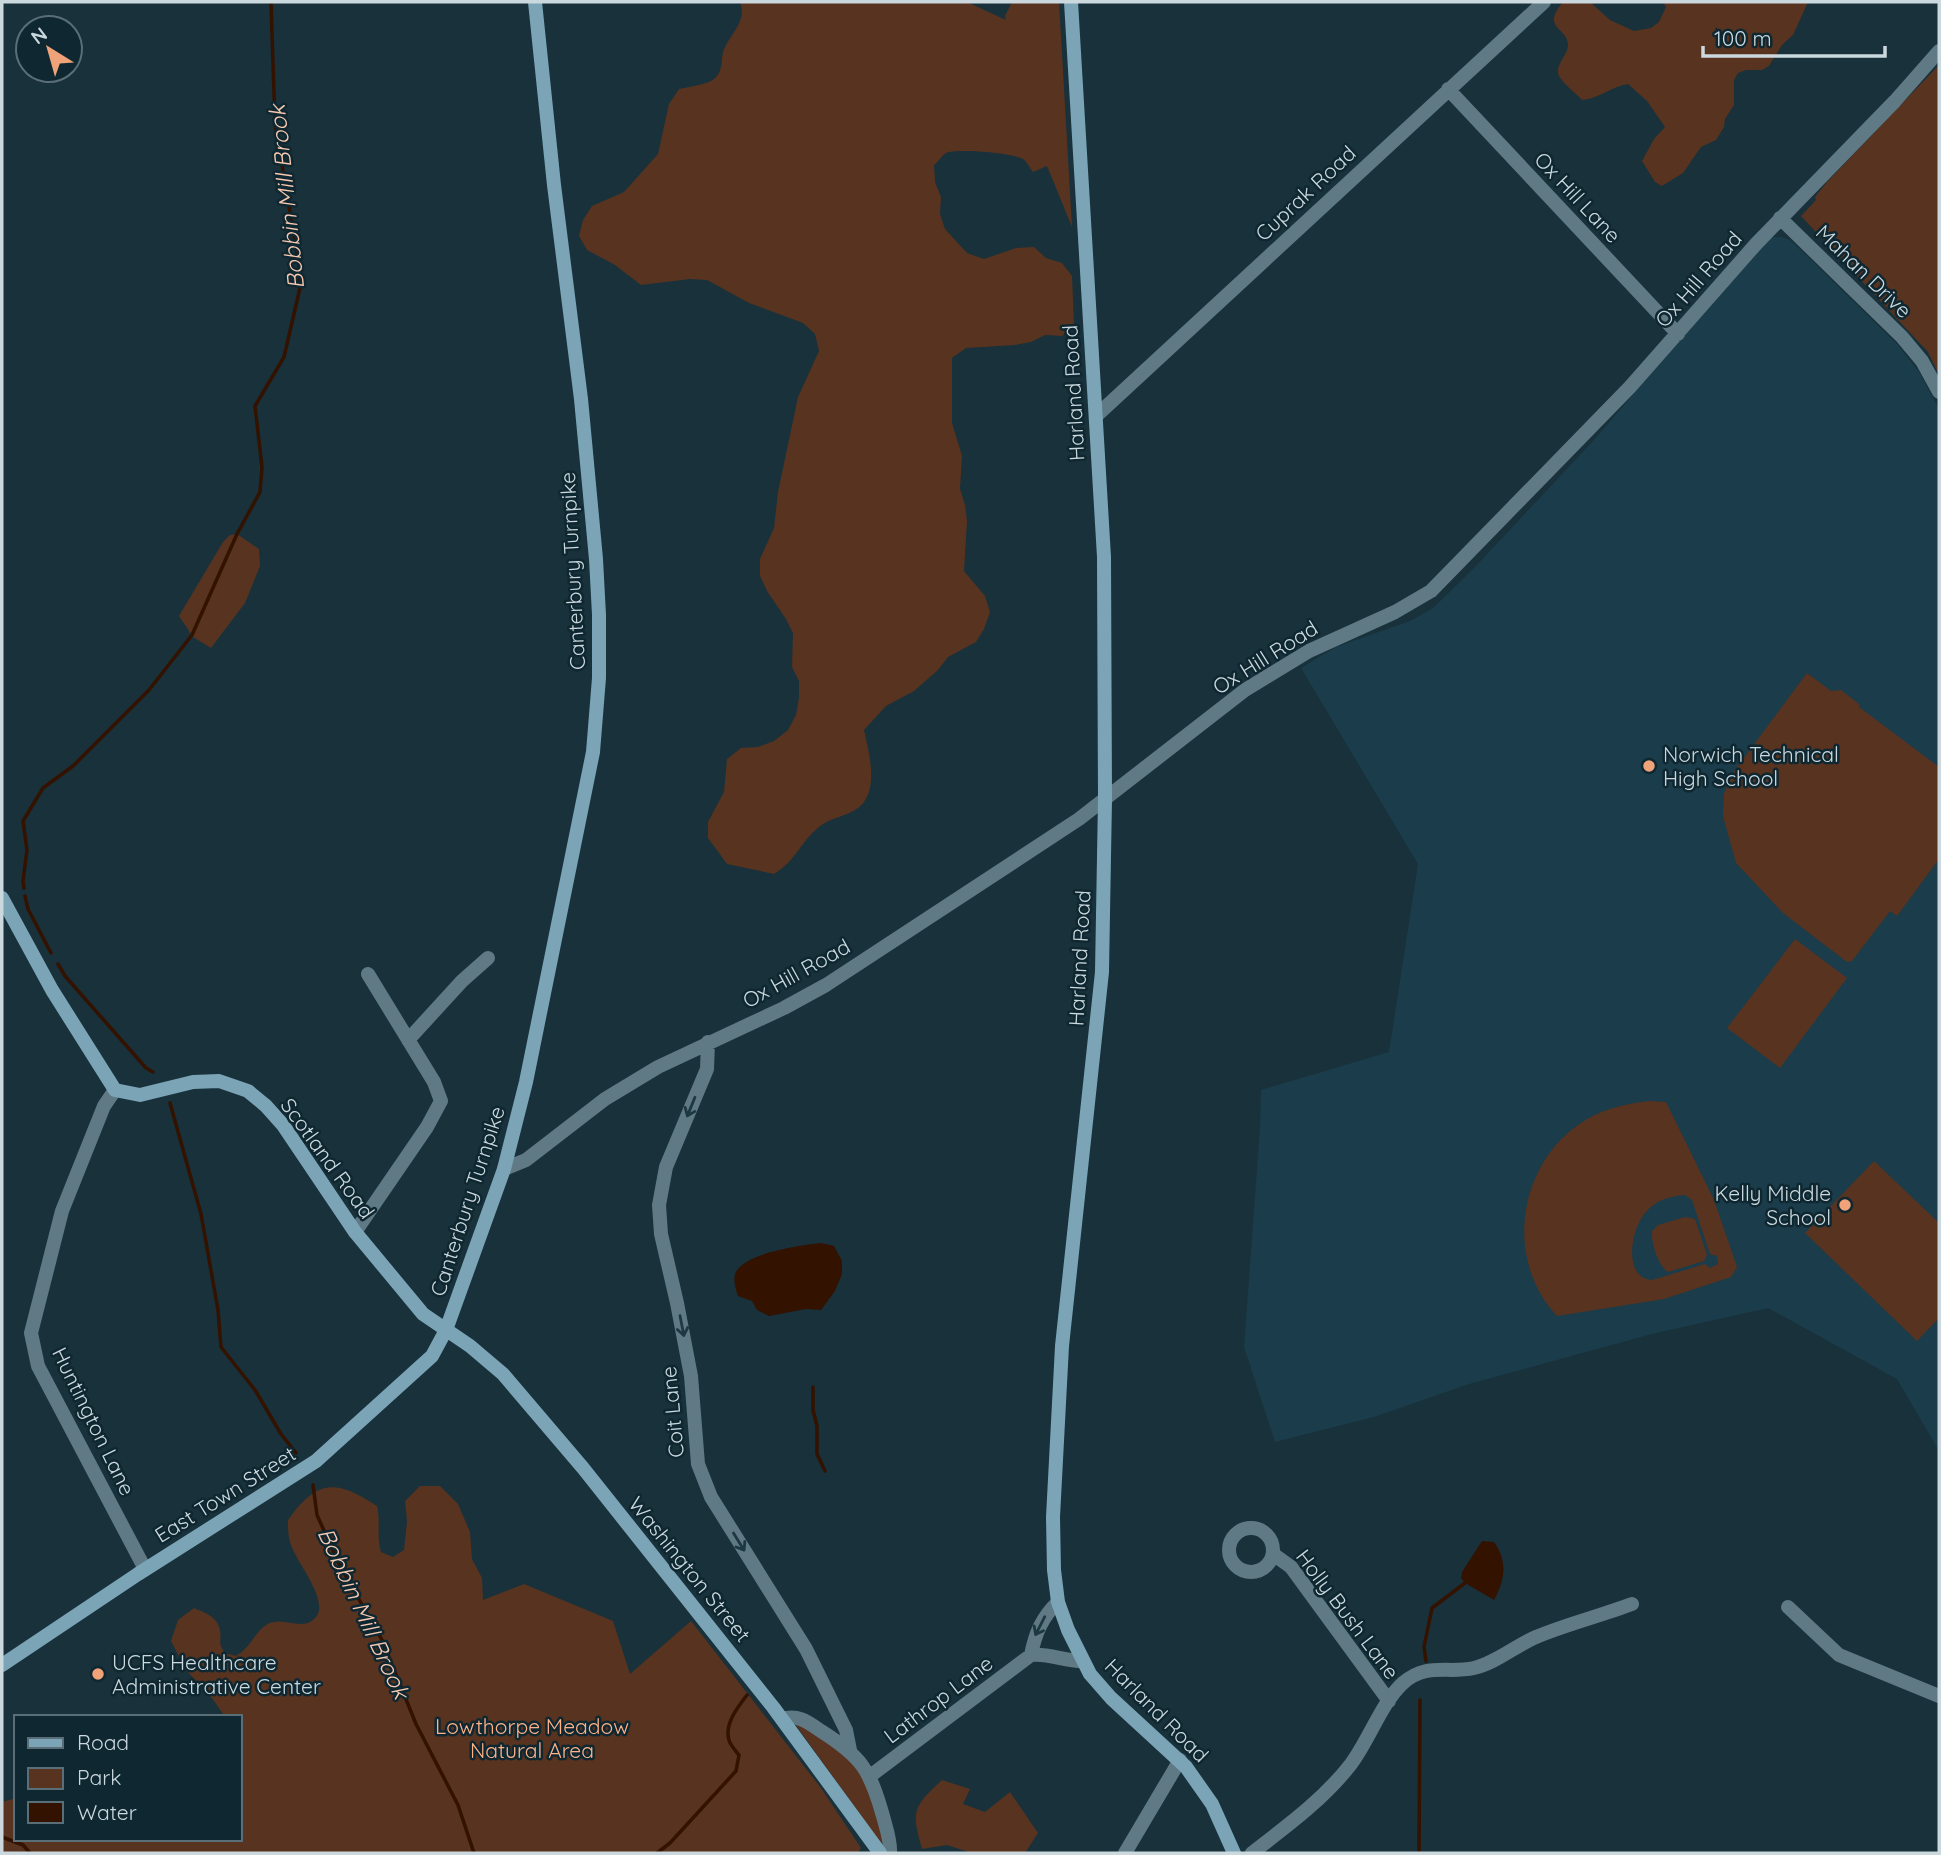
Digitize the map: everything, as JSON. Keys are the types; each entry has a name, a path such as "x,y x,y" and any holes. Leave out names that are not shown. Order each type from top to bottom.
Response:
{"street":[{"name":"Canterbury Turnpike","path":"446,1331 504,1169 526,1082 593,752 599,678 596,559 581,399 535,2"},
{"name":"Harland Road","path":"1071,2 1104,556 1105,799 1102,972 1067,1290 1052,1544 1058,1602 1082,1661 1103,1689 1180,1760 1212,1804 1234,1853"},
{"name":"Cuprak Road","path":"1096,416 1544,2"},
{"name":"Ox Hill Road","path":"504,1169 526,1160 605,1099 658,1066 784,1008 826,985 1046,841 1105,799 1235,697 1281,667 1331,640 1403,609 1432,591 1573,447 1678,334 1780,218 1895,101 1939,51"},
{"name":"Ox Hill Lane","path":"1448,89 1678,334"},
{"name":"Mahan Drive","path":"1780,218 1895,329 1922,361 1939,392"},
{"path":"2,898 52,990 115,1090"},
{"path":"408,1040 461,981 488,958"},
{"path":"355,1232 441,1103 437,1087 368,974"},
{"name":"Coit Lane","path":"708,1042 707,1069 666,1167 660,1193 659,1214 691,1376 698,1464 711,1497 806,1649 846,1730 850,1751"},
{"name":"Scotland Road","path":"115,1090 140,1095 193,1082 219,1081 248,1091 283,1125 355,1232 423,1314 446,1331"},
{"name":"Huntington Lane","path":"115,1090 104,1106 62,1211 31,1333 38,1366 145,1569"},
{"name":"East Town Street","path":"2,1665 145,1569 316,1461 432,1356 446,1331"},
{"name":"Washington Street","path":"446,1331 470,1346 503,1374 583,1468 782,1719 880,1853"},
{"name":"Holly Bush Lane","path":"1273,1554 1291,1567 1389,1701"},
{"path":"1058,1602 1042,1621 1031,1656 1051,1655 1082,1661"},
{"path":"1252,1853 1335,1783 1358,1754 1389,1701 1403,1683 1436,1668 1475,1668 1547,1633 1632,1604"},
{"path":"1788,1607 1839,1655 1939,1696"},
{"name":"Lathrop Lane","path":"870,1776 1031,1656"},
{"path":"782,1719 799,1717 850,1751 870,1776 889,1840 890,1853"},
{"path":"1125,1853 1180,1760"}],"shaded area":[{"name":"Norwich Technical High School","path":"1773,237 1790,240 1898,345 1919,372 1939,409 1939,1451 1897,1379 1768,1308 1652,1334 1469,1384 1374,1417 1275,1442 1244,1347 1261,1090 1389,1052 1418,864 1301,668 1336,647 1410,621 1433,608 1594,440 1763,243"}],"green space":[{"path":"740,2 967,2 1006,20 1005,16 1012,2 1059,2 1072,227 1047,166 1033,172 1024,160 1018,157 972,151 946,153 934,165 935,182 941,197 940,214 945,229 967,253 984,259 1016,248 1034,247 1046,258 1062,263 1072,276 1074,325 1062,336 1045,335 1031,342 1015,345 966,348 952,358 952,423 962,456 960,489 967,521 964,571 985,596 990,612 976,642 948,657 938,670 914,691 886,706 864,730 871,771 869,792 865,801 853,811 819,827 788,863 774,874 727,864 708,838 708,822 724,792 727,759 741,748 758,747 774,741 788,730 796,715 799,681 792,667 793,633 760,576 760,559 774,528 778,492 798,397 819,351 815,334 803,323 749,303 707,280 690,279 641,285 615,265 587,250 579,236 583,220 592,206 624,192 658,154 669,104 679,89 711,81 719,73 723,51 742,14"},
{"path":"1563,2 1590,2 1610,20 1634,31 1651,28 1659,22 1666,7 1663,2 1808,2 1793,35 1782,45 1769,66 1762,70 1738,73 1734,80 1734,105 1716,140 1701,147 1683,173 1662,186 1655,182 1642,161 1654,139 1665,127 1647,101 1628,84 1582,100 1559,76 1558,68 1568,45 1564,34 1554,23 1554,18"},
{"path":"1939,65 1939,375 1928,352 1801,216 1816,200 1815,197 1827,182"},
{"path":"237,534 259,549 260,566 245,603 211,648 193,637 179,616 223,542 230,535"},
{"path":"1807,673 1831,691 1841,690 1859,704 1859,707 1939,767 1939,859 1897,916 1890,911 1852,961 1847,962 1783,913 1736,863 1723,816 1724,794 1732,774"},
{"path":"1795,939 1847,978 1780,1068 1727,1028"},
{"path":"1649,1101 1666,1102 1714,1200 1737,1267 1731,1277 1664,1299 1557,1316 1540,1294 1530,1269 1525,1243 1525,1216 1531,1190 1542,1165 1557,1143 1578,1125 1603,1112","holes":["1685,1195 1692,1200 1710,1254 1717,1256 1718,1264 1710,1268 1705,1264 1652,1280 1643,1277 1636,1271 1632,1251 1636,1229 1641,1219 1654,1204 1664,1199"]},
{"path":"1874,1161 1939,1223 1939,1318 1917,1341 1805,1233"},
{"path":"1685,1217 1695,1219 1707,1255 1704,1261 1668,1272 1656,1253 1652,1231 1658,1225"},
{"name":"Lowthorpe Meadow Natural Area","path":"420,1486 440,1486 458,1504 470,1532 472,1559 482,1578 483,1600 524,1584 613,1621 630,1674 691,1621 821,1788 861,1848 858,1853 2,1853 2,1802 14,1799 14,1841 242,1841 242,1715 224,1715 186,1670 171,1641 178,1620 194,1608 210,1616 218,1625 220,1644 225,1653 236,1656 258,1632 272,1622 308,1623 318,1613 319,1604 288,1534 288,1520 298,1507 318,1490 328,1488 350,1491 363,1497 377,1506 381,1552 393,1557 404,1550 407,1521 405,1501"},
{"path":"798,1722 844,1752 860,1772 875,1808 883,1846 795,1724"},
{"path":"942,1780 970,1789 963,1804 985,1812 1010,1792 1038,1833 1025,1853 972,1853 947,1845 922,1849 916,1826 917,1810 925,1797"}],"water":[{"path":"821,1243 834,1246 842,1261 842,1274 835,1291 821,1310 806,1309 769,1316 757,1310 752,1301 738,1296 735,1274 749,1261 774,1251"},
{"path":"1482,1541 1494,1542 1503,1563 1503,1578 1494,1600 1461,1578"}],"waterway":[{"name":"Bobbin Mill Brook","path":"24,888 27,850 23,821 43,788 73,766 149,690 192,635 237,534 260,492 262,467 255,406 284,357 300,288 299,265 275,124 271,2"},
{"name":"Bobbin Mill Brook","path":"25,896 28,909 51,953"},
{"name":"Bobbin Mill Brook","path":"58,964 65,976 146,1068 153,1072"},
{"name":"Bobbin Mill Brook","path":"170,1103 201,1214 218,1310 221,1347 255,1390 281,1434 296,1453"},
{"path":"813,1387 817,1454 825,1471"},
{"name":"Bobbin Mill Brook","path":"313,1485 317,1515 339,1564 382,1640 416,1724 458,1805 474,1853"},
{"path":"1426,1661 1424,1647 1432,1608 1465,1583"},
{"path":"657,1853 670,1843 736,1771 739,1755 730,1742 728,1728 747,1695"},
{"path":"1419,1853 1420,1700"},
{"path":"2,1837 23,1845 30,1853"}],"place":[{"name":"Norwich Technical High School","path":"1649,766"},
{"name":"Kelly Middle School","path":"1845,1205"},
{"name":"UCFS Healthcare Administrative Center","path":"98,1674"}]}
